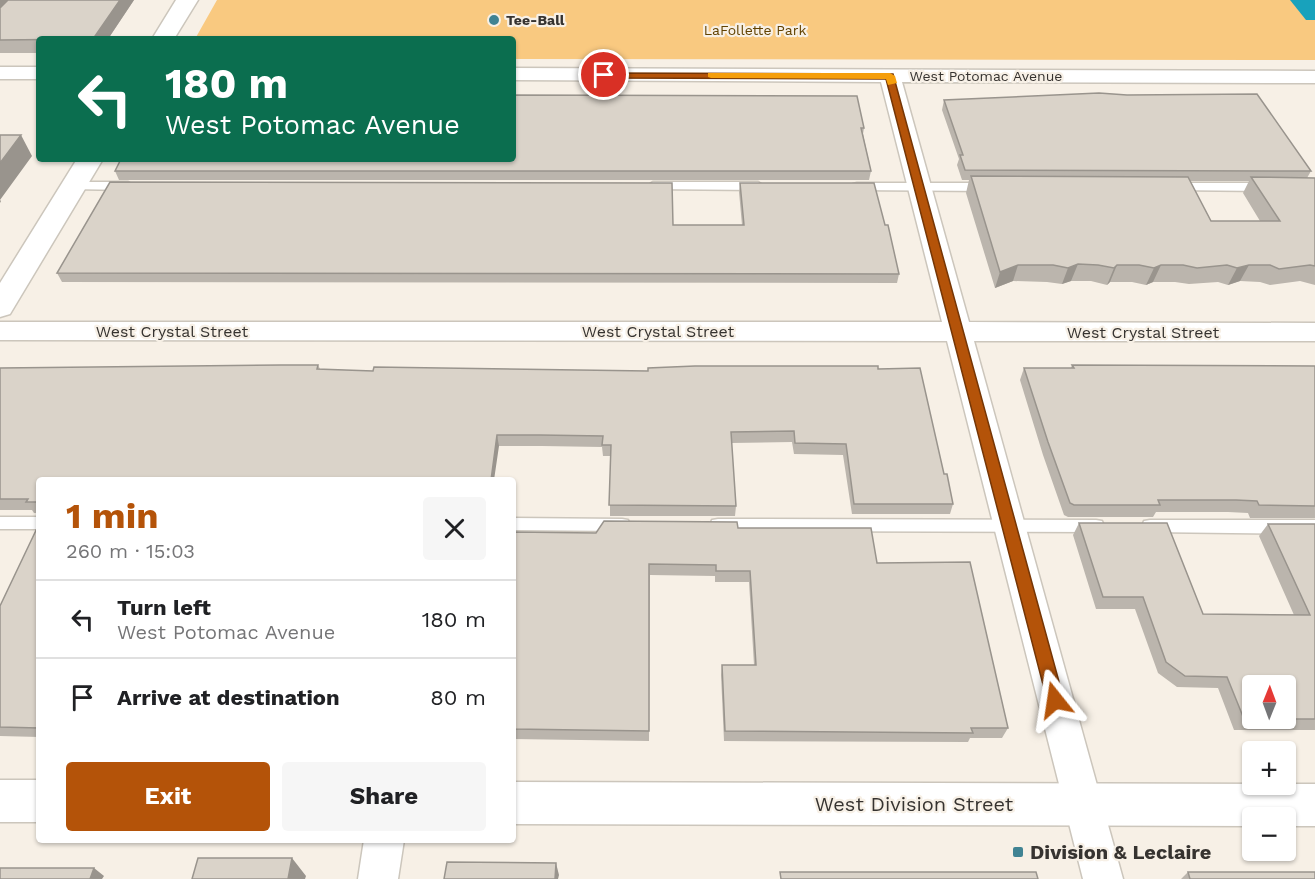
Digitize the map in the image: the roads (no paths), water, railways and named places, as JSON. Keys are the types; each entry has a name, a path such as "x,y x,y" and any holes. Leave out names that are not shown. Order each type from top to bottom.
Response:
{"main road":[{"path":"165,36 187,0"},
{"path":"0,307 88,162"},
{"path":"0,801 36,801"},
{"name":"West Division Street","path":"516,802 1315,805"}],"street":[{"path":"0,73 36,73"},
{"name":"West Potomac Avenue","path":"516,74 1315,77"},
{"path":"890,76 1103,879"},
{"name":"West Crystal Street","path":"0,331 1315,332"},
{"path":"378,879 384,843"}],"lane":[{"path":"74,186 143,186"},
{"path":"643,186 773,186"},
{"path":"845,187 1001,187"},
{"path":"1164,187 1280,187"},
{"path":"0,523 36,523"},
{"path":"516,524 642,525"},
{"path":"701,525 1116,526"},
{"path":"1139,526 1315,527"}],"water":[{"path":"1290,0 1315,0 1315,20 1306,20"}],"place":[{"name":"Tee-Ball","path":"494,20"},
{"name":"Division & Leclaire","path":"1018,852"}],"park label":[{"name":"LaFollette Park","path":"755,30"}]}
